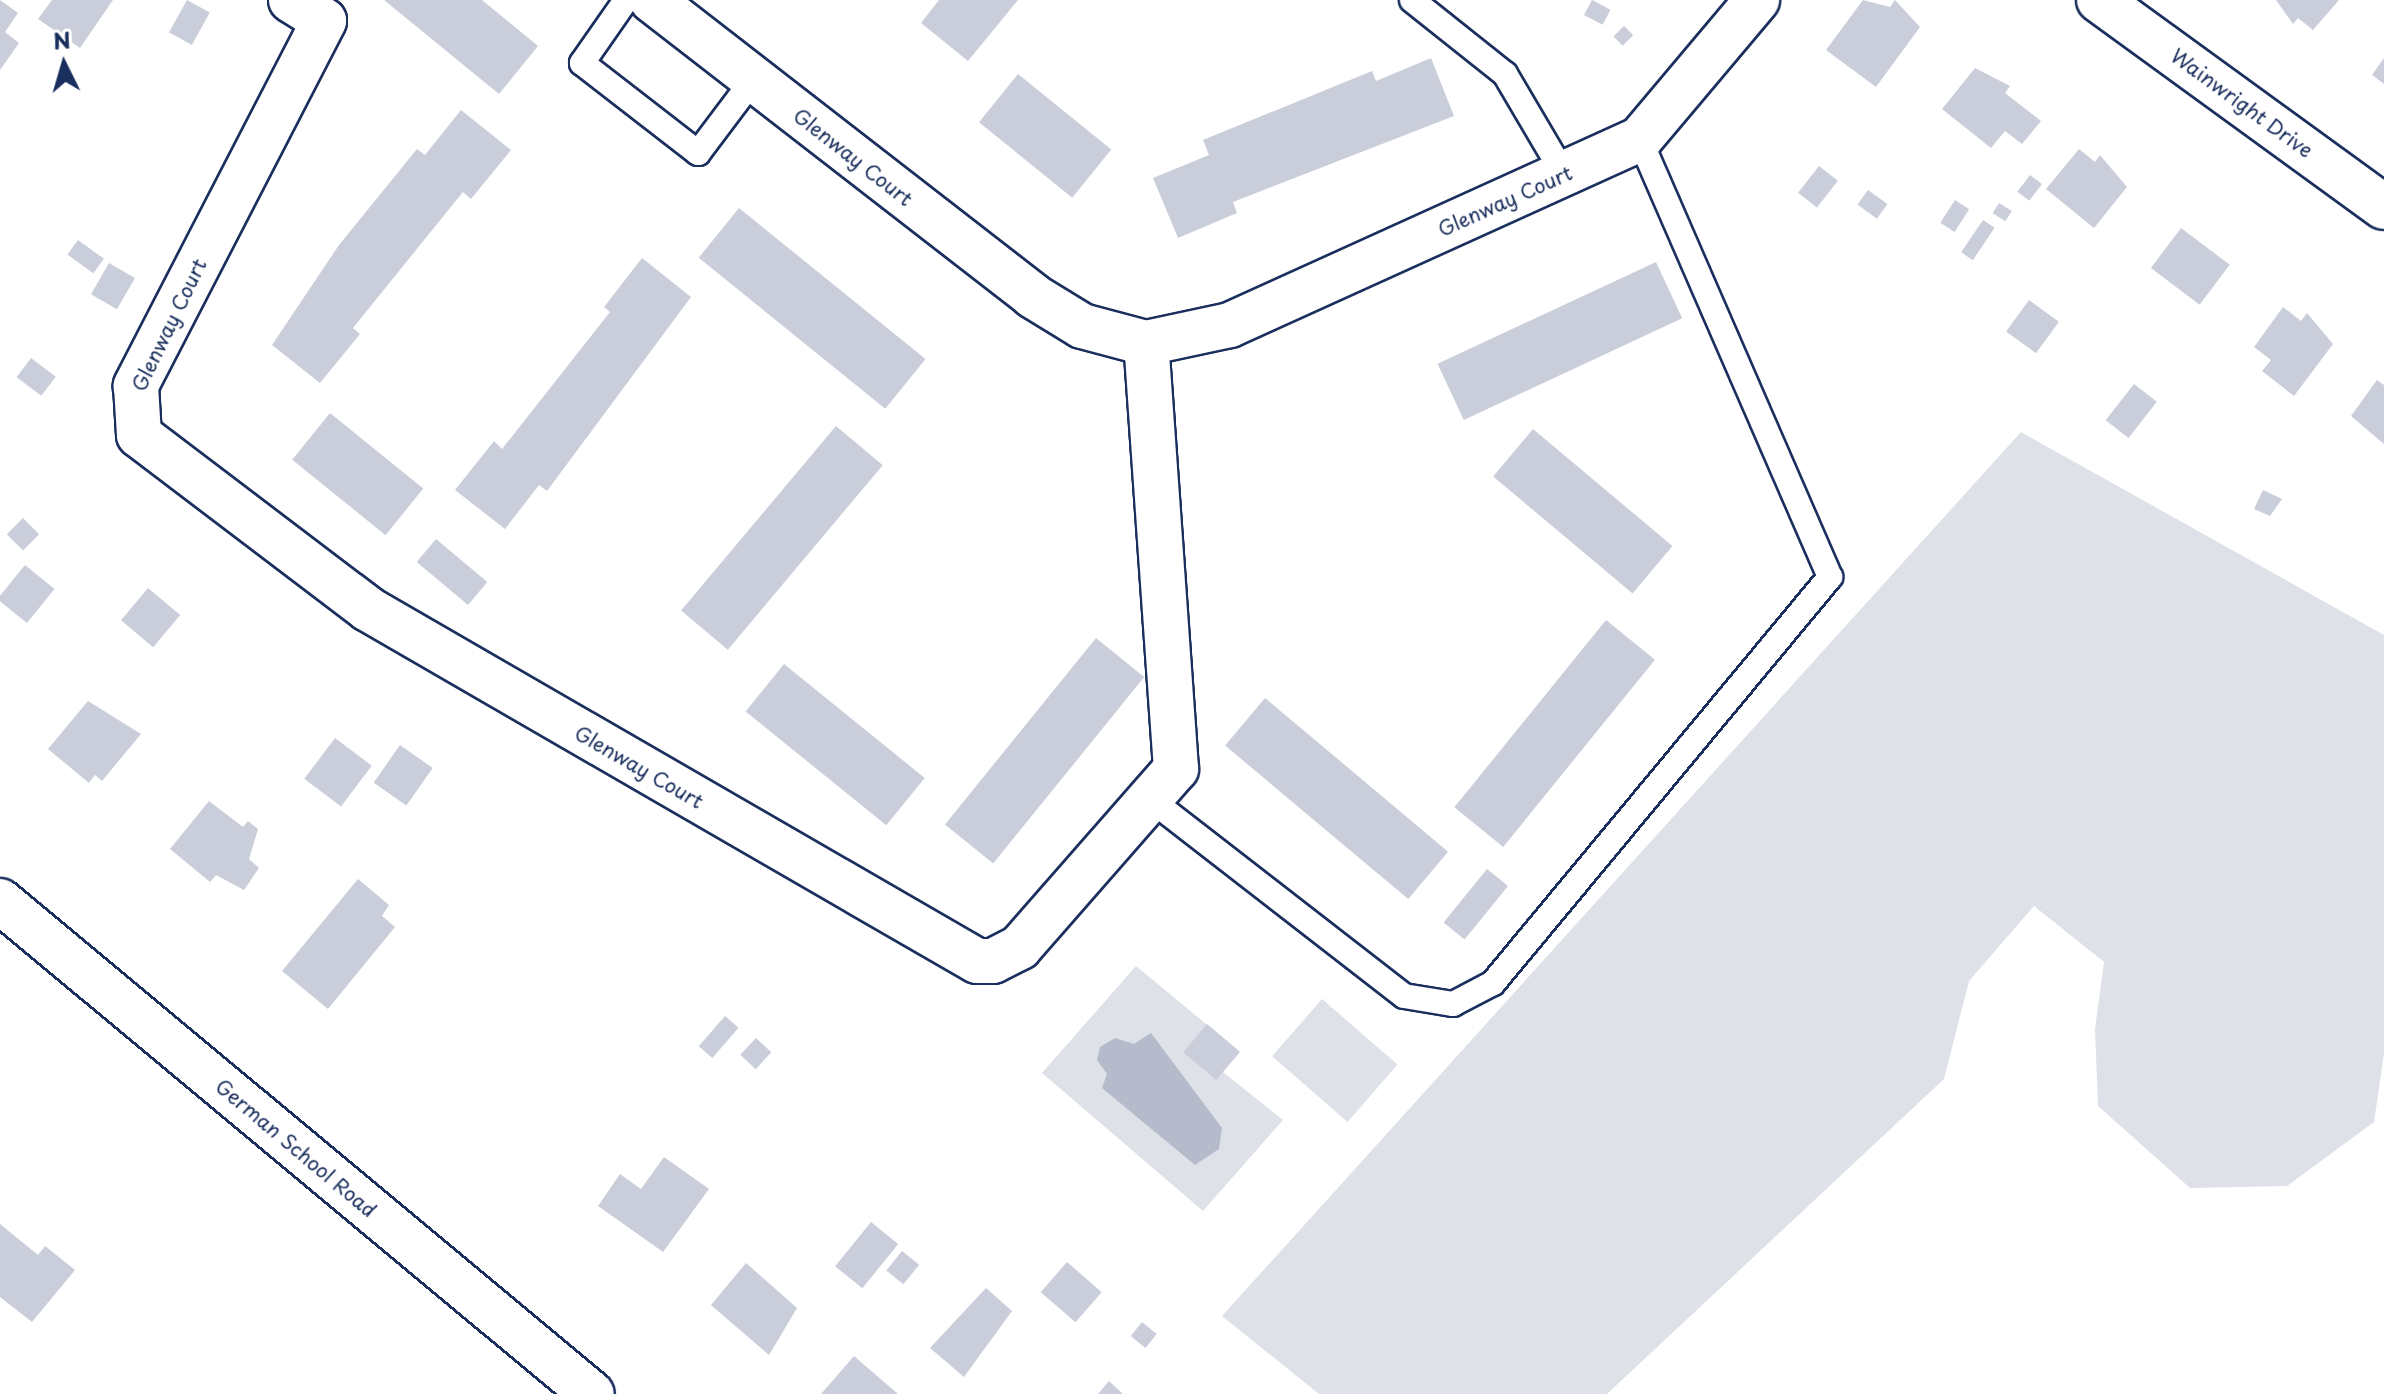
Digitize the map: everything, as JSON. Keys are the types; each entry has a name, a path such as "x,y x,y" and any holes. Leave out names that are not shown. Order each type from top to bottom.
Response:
{"street":[{"name":"Glenway Court","path":"291,0 324,21 136,386 135,425 148,445 368,609 977,961 1008,957 1020,947 1176,769 1146,343"},
{"name":"Glenway Court","path":"652,0 1033,296 1082,326 1146,343 1230,325 1640,139"},
{"path":"1640,139 1757,0"},
{"name":"Wainwright Drive","path":"2099,0 2384,207"},
{"name":"German School Road","path":"0,901 592,1394"}],"lane":[{"path":"626,0 582,63 698,153 753,80"},
{"path":"1412,0 1505,74 1564,174"},
{"path":"1150,799 1404,996 1453,1004 1493,983 1830,577 1640,139"}],"shaded area":[{"path":"2021,432 2384,635 2384,1054 2374,1122 2287,1186 2190,1188 2098,1106 2095,1029 2104,962 2034,906 1969,981 1944,1079 1607,1394 1319,1394 1222,1316"},
{"path":"1136,966 1240,1052 1223,1072 1283,1120 1203,1211 1042,1073"},
{"path":"1322,999 1397,1065 1348,1122 1272,1056"}],"water":[{"path":"1151,1033 1222,1128 1219,1149 1195,1165 1102,1088 1107,1074 1097,1060 1100,1047 1115,1038 1134,1044"}],"building":[{"path":"0,0 18,13 5,32 19,43 0,70"},
{"path":"52,0 113,0 80,48 38,19"},
{"path":"187,0 210,13 192,45 169,32"},
{"path":"384,0 482,0 538,46 499,94"},
{"path":"939,0 1018,0 968,61 921,23"},
{"path":"1592,0 1611,10 1603,25 1584,15"},
{"path":"1863,0 1890,7 1895,0 1920,27 1876,87 1826,50"},
{"path":"2276,0 2339,0 2313,30 2298,18 2293,24"},
{"path":"1624,26 1633,35 1623,46 1613,37"},
{"path":"1431,58 1454,116 1233,202 1237,213 1178,238 1153,178 1209,155 1203,140 1372,71 1376,81"},
{"path":"2384,58 2384,84 2372,75"},
{"path":"1975,68 2010,86 2005,93 2041,121 2022,144 2005,131 1991,148 1942,109"},
{"path":"1018,74 1111,150 1072,198 979,122"},
{"path":"461,110 511,150 471,199 463,192 353,328 360,334 320,383 272,345 339,245 417,149 425,155"},
{"path":"2079,149 2095,162 2100,155 2127,187 2094,228 2046,189"},
{"path":"1819,166 1838,181 1817,208 1798,193"},
{"path":"2030,175 2042,184 2029,201 2017,192"},
{"path":"1868,190 1887,204 1877,219 1857,205"},
{"path":"1955,200 1969,209 1955,232 1940,223"},
{"path":"1999,203 2012,211 2005,221 1993,213"},
{"path":"739,208 926,359 885,409 699,258"},
{"path":"1983,220 1995,228 1973,260 1961,252"},
{"path":"2181,228 2230,265 2200,305 2151,268"},
{"path":"78,240 104,259 93,273 67,255"},
{"path":"642,258 691,297 547,491 539,485 505,529 455,490 494,441 502,449 610,312 604,307"},
{"path":"1656,262 1682,318 1464,420 1438,364"},
{"path":"109,263 135,278 117,309 91,294"},
{"path":"2029,300 2059,322 2036,353 2006,332"},
{"path":"2283,307 2301,321 2307,313 2333,344 2294,396 2262,371 2271,360 2254,347"},
{"path":"31,358 56,377 41,396 17,377"},
{"path":"2377,380 2384,385 2384,444 2351,416"},
{"path":"2134,384 2157,402 2129,438 2106,420"},
{"path":"330,413 423,489 385,535 292,460"},
{"path":"836,426 883,465 728,650 681,611"},
{"path":"1533,429 1672,546 1633,593 1493,476"},
{"path":"2263,490 2282,499 2270,516 2254,509"},
{"path":"23,518 39,534 23,551 7,534"},
{"path":"436,539 487,582 468,605 417,562"},
{"path":"25,565 55,589 27,623 0,601 0,596"},
{"path":"148,588 180,615 153,647 121,620"},
{"path":"1606,620 1655,660 1503,847 1454,807"},
{"path":"1096,638 1144,677 993,864 945,825"},
{"path":"784,664 925,778 886,825 746,711"},
{"path":"1265,698 1448,852 1408,899 1225,745"},
{"path":"88,701 141,734 102,781 95,775 89,783 48,749"},
{"path":"335,738 372,766 341,806 304,779"},
{"path":"400,745 433,768 406,806 374,783"},
{"path":"209,801 243,827 248,821 258,829 249,859 259,868 244,890 216,875 210,882 170,849"},
{"path":"1487,869 1508,886 1465,940 1444,923"},
{"path":"358,879 389,905 382,916 395,927 328,1009 282,971"},
{"path":"725,1016 739,1028 712,1058 699,1046"},
{"path":"1207,1024 1240,1052 1216,1080 1183,1052"},
{"path":"756,1038 771,1052 756,1069 740,1055"},
{"path":"664,1157 709,1189 663,1252 598,1206 620,1174 641,1189"},
{"path":"871,1222 898,1244 862,1288 835,1266"},
{"path":"0,1224 38,1255 45,1246 75,1270 32,1322 0,1297"},
{"path":"902,1251 919,1265 903,1284 886,1270"},
{"path":"1067,1262 1102,1292 1075,1322 1041,1292"},
{"path":"746,1263 797,1308 769,1355 711,1305"},
{"path":"986,1288 1012,1311 964,1377 930,1348"},
{"path":"1142,1322 1157,1334 1145,1348 1131,1336"},
{"path":"854,1356 898,1394 821,1394"},
{"path":"1109,1381 1123,1394 1098,1394"}]}
